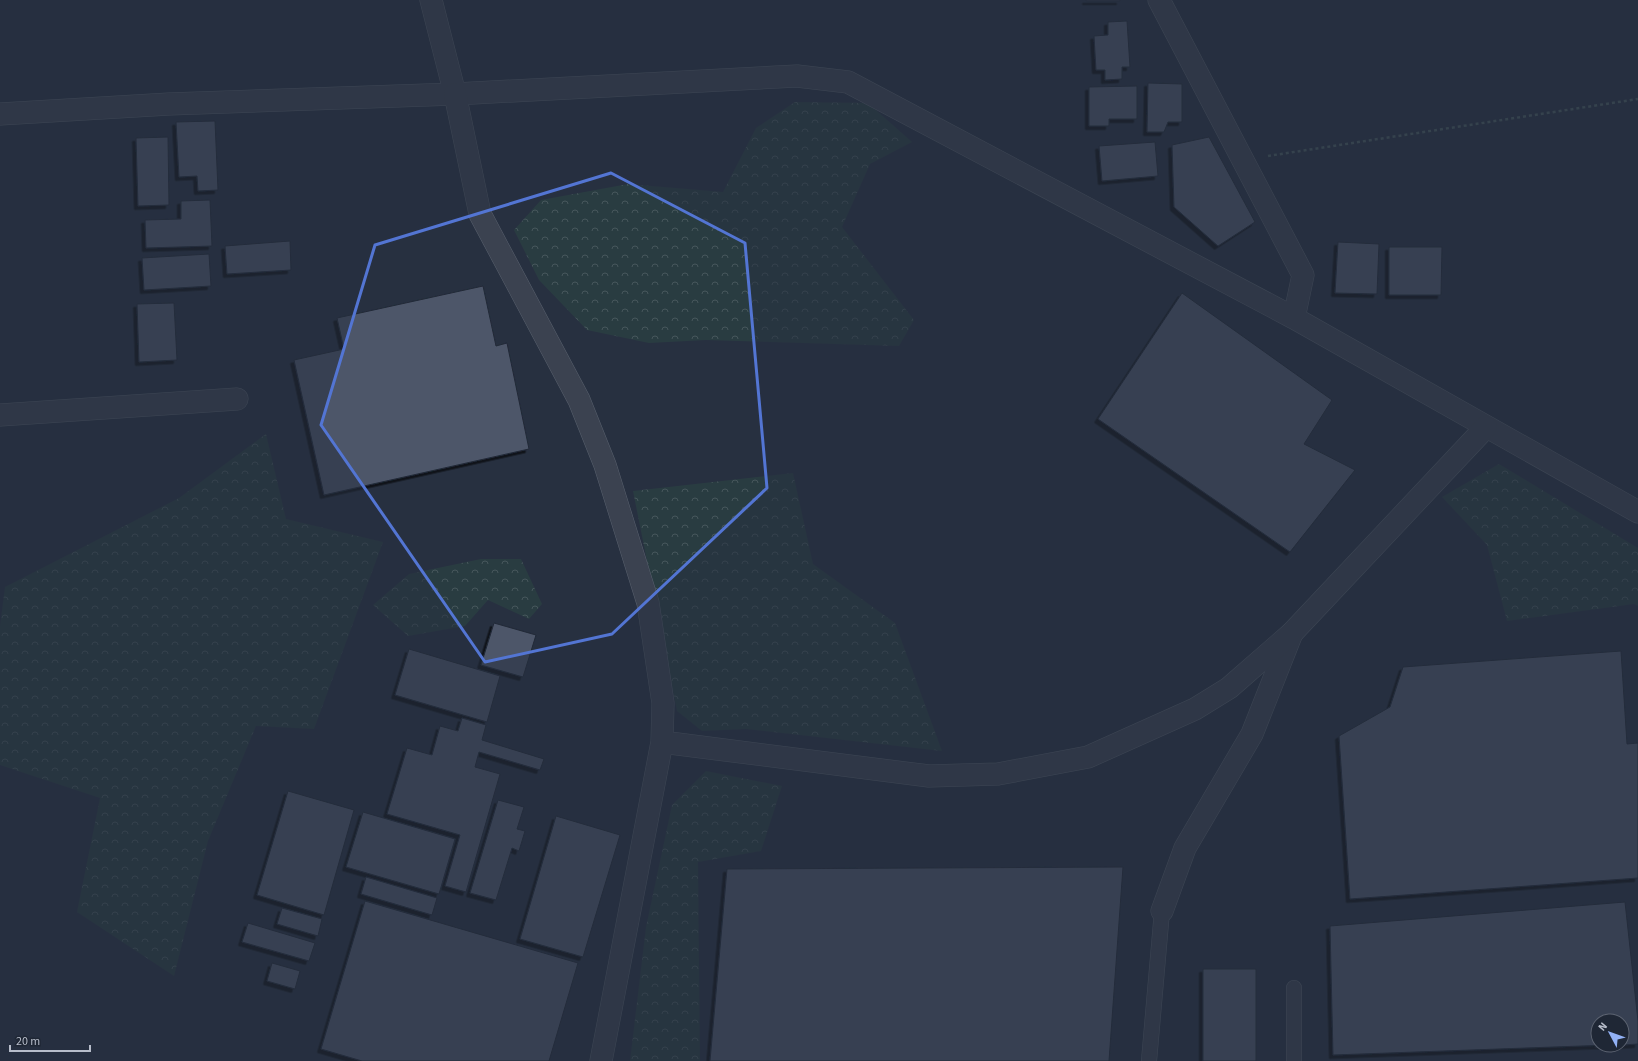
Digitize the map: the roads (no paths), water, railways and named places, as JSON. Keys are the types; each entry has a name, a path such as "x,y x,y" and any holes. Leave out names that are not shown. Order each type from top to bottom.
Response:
{"street":[{"path":"430,0 455,94 480,214 579,400 605,466 648,603 663,703 662,742 601,1061"},
{"path":"1159,0 1303,275 1294,318"},
{"path":"0,114 169,104 455,94 797,76 848,82 1294,318 1638,512"},
{"path":"0,415 236,399"},
{"path":"662,742 929,776 998,774 1088,757 1195,709 1229,688 1292,633 1486,427"},
{"path":"1162,911 1185,848 1252,734 1292,633"}],"lane":[{"path":"1149,1061 1162,911"},
{"path":"1294,988 1294,1061"}]}
